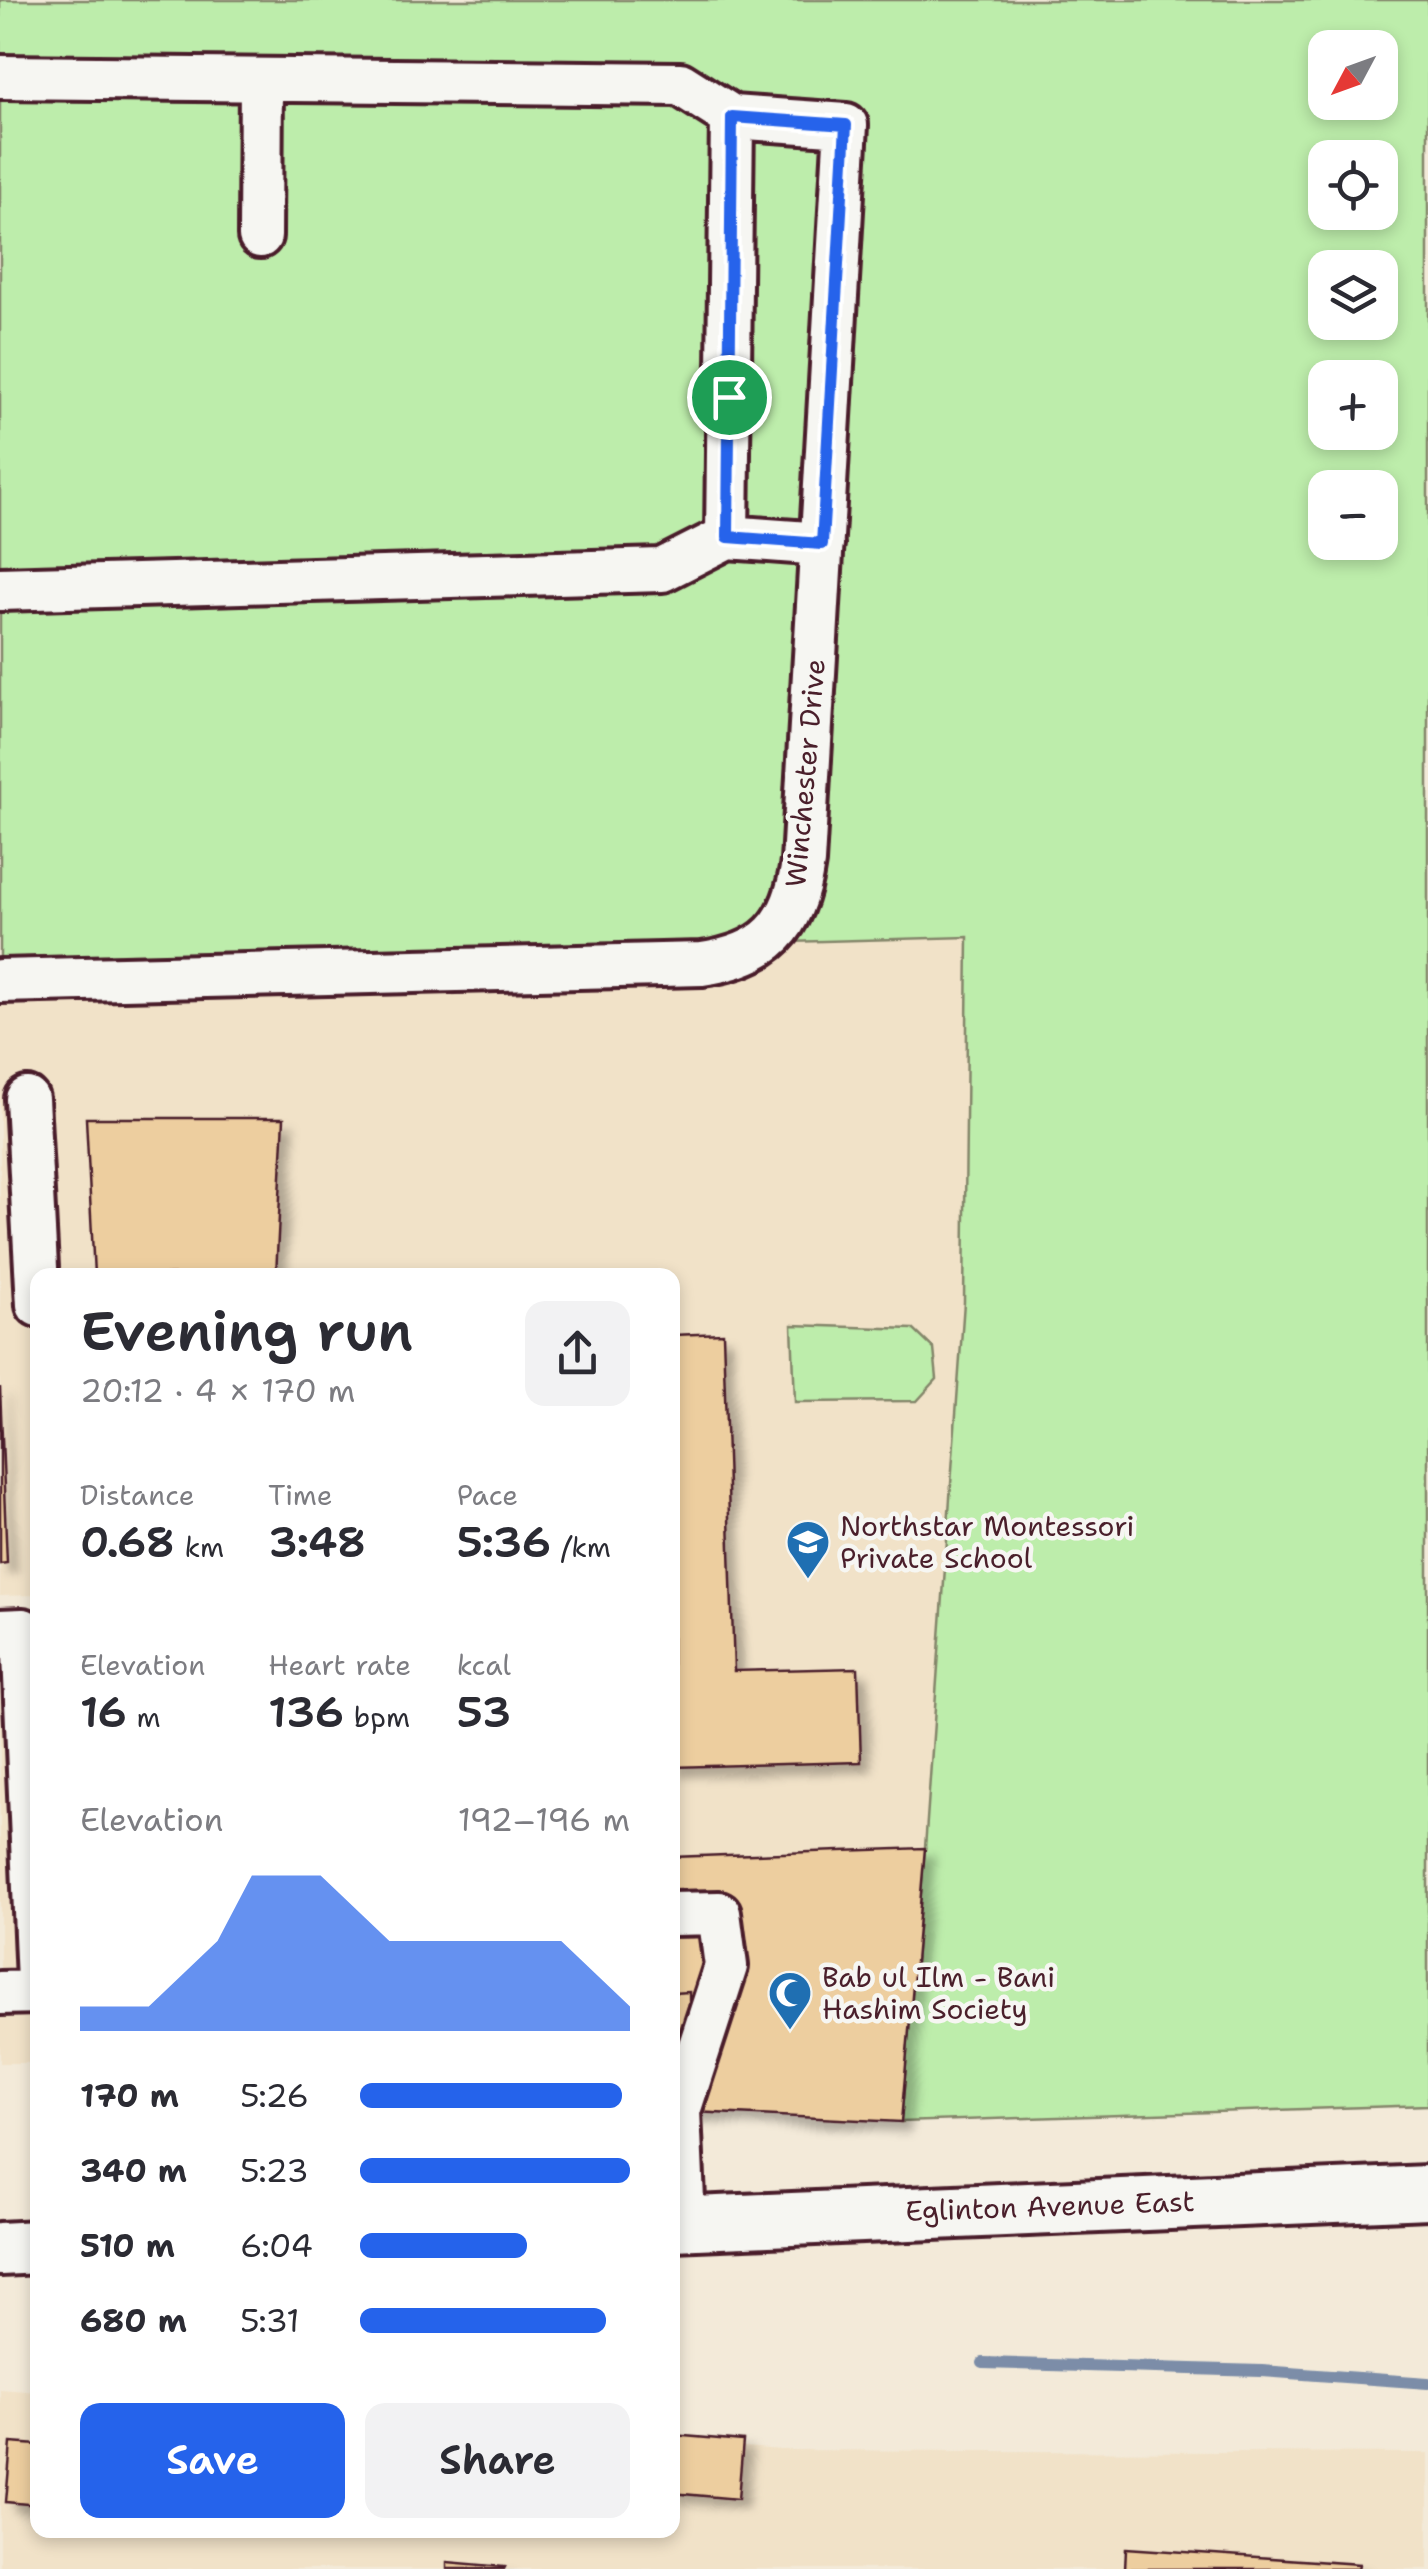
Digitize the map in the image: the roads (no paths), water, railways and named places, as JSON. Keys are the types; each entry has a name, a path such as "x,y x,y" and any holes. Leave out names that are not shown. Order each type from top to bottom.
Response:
{"main road":[{"name":"Eglinton Avenue East","path":"680,2224 1428,2192"},
{"path":"0,2249 30,2247"}],"street":[{"path":"0,77 680,84 732,117 728,537"},
{"path":"260,236 261,80"},
{"name":"Winchester Drive","path":"0,981 702,964 752,950 768,940 787,919 801,876 846,125 732,117"},
{"path":"0,589 662,570 728,537 822,544"},
{"path":"27,1099 36,1268"},
{"path":"20,1630 13,1725 30,1898"},
{"path":"680,1914 719,1913 726,1966 681,2076 680,2111"},
{"path":"0,1994 30,1992"}],"waterway":[{"path":"983,2363 1262,2371 1428,2383"}],"place":[{"name":"Northstar Montessori Private School","path":"808,1580"},
{"name":"Bab ul Ilm - Bani Hashim Society","path":"790,2031"}]}
